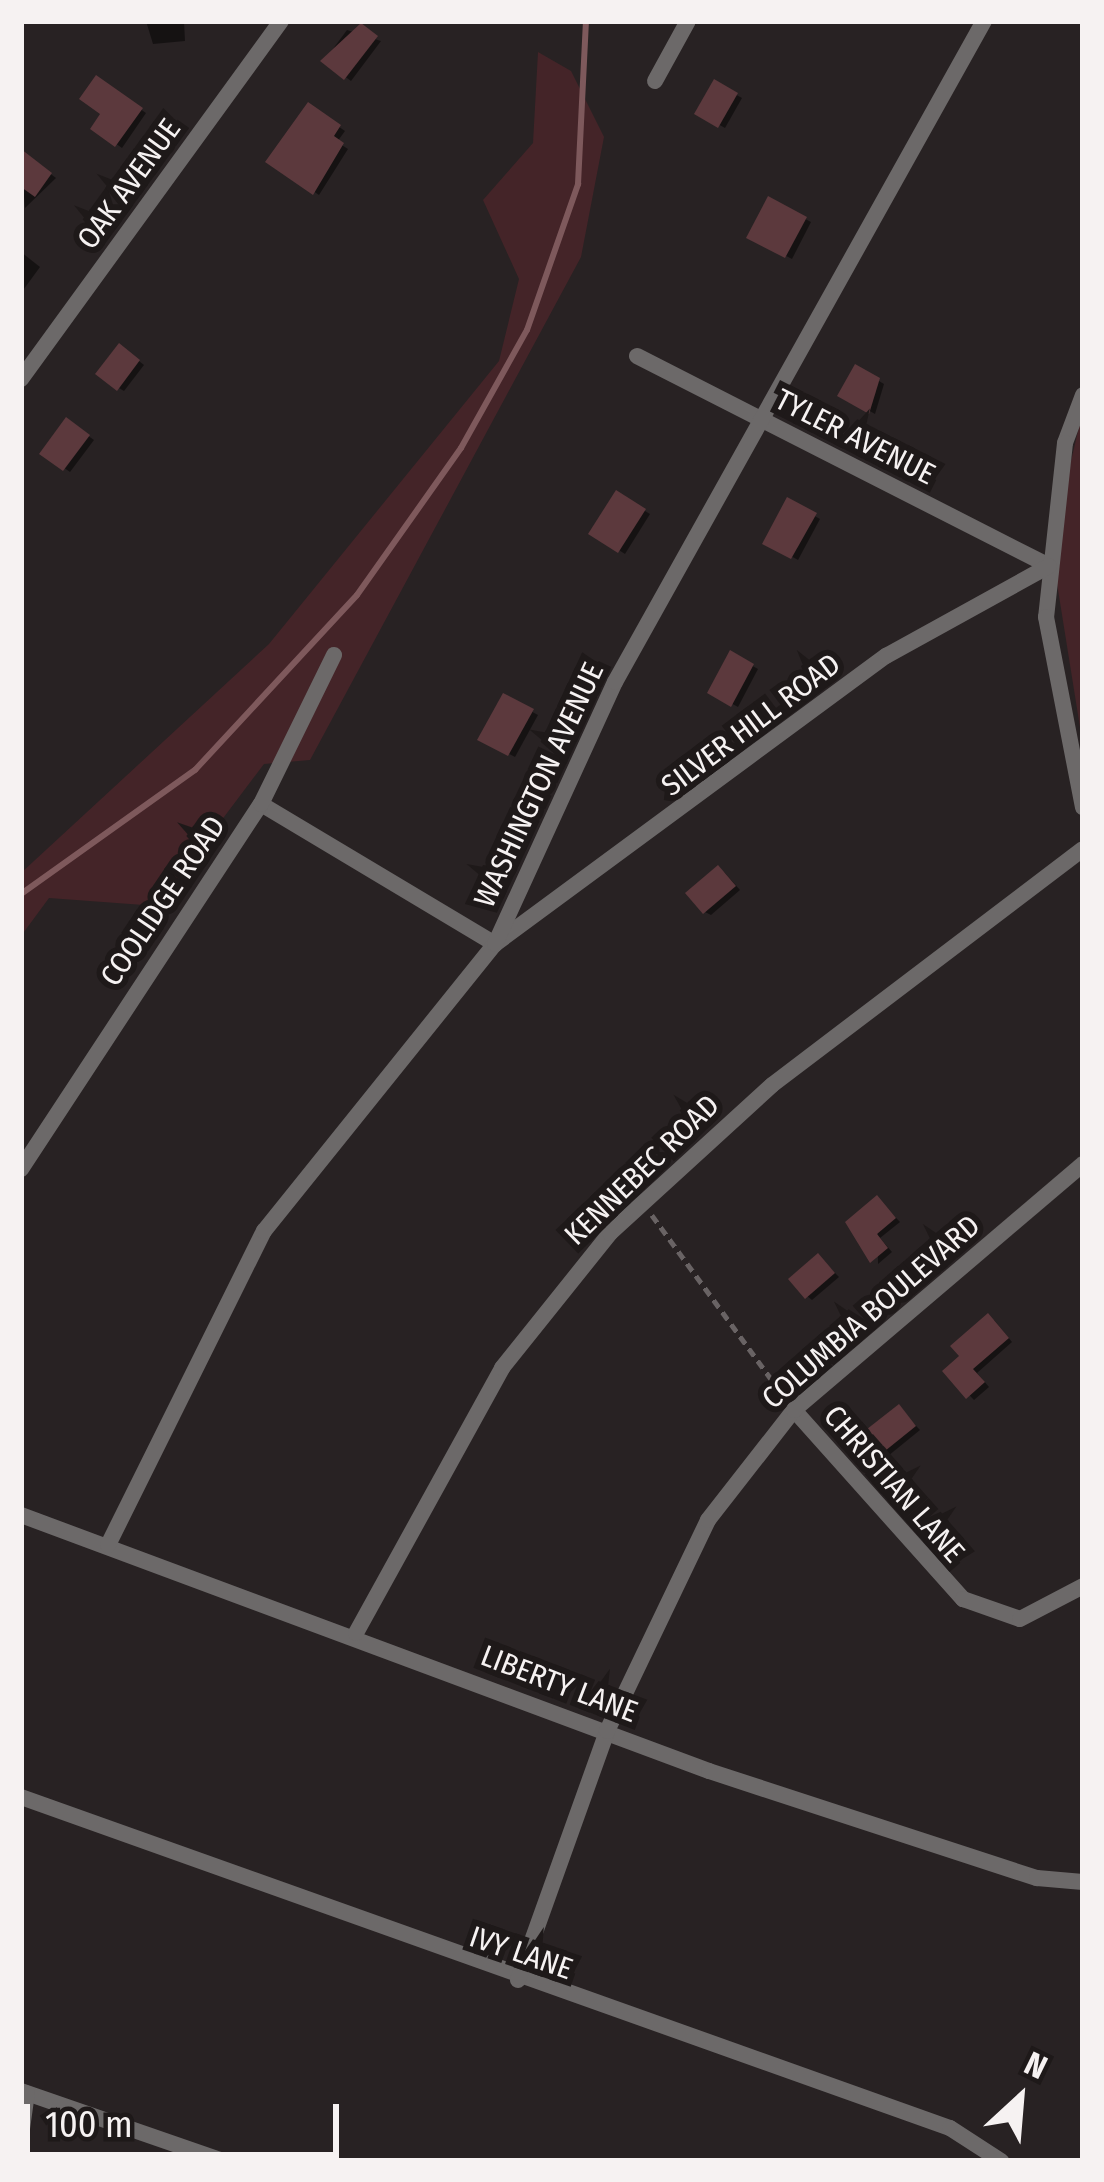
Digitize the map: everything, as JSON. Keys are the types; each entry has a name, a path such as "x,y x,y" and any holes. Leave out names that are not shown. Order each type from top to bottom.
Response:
{"street":[{"name":"OAK AVENUE","path":"21,379 281,21"},
{"path":"655,81 688,21"},
{"name":"WASHINGTON AVENUE","path":"108,1545 264,1231 496,944 615,682 758,418 984,21"},
{"name":"TYLER AVENUE","path":"637,356 1049,566"},
{"path":"1083,395 1049,566 1053,689 1083,807"},
{"name":"SILVER HILL ROAD","path":"496,944 886,656 1049,566"},
{"name":"COOLIDGE ROAD","path":"21,1169 261,804 334,655"},
{"path":"261,804 496,944"},
{"name":"KENNEBEC ROAD","path":"356,1634 502,1368 642,1200 892,987 1083,849"},
{"name":"COLUMBIA BOULEVARD","path":"518,1980 607,1731 708,1520 794,1410 1083,1164"},
{"name":"CHRISTIAN LANE","path":"794,1410 963,1599 1020,1618 1083,1586"},
{"name":"LIBERTY LANE","path":"21,1515 356,1634 607,1731 1037,1878 1083,1882"},
{"name":"IVY LANE","path":"21,1797 518,1980 950,2128 1001,2161"},
{"path":"21,2136 24,2092 223,2161"}],"path":[{"path":"642,1200 794,1410"}],"shaded area":[{"path":"538,52 571,71 604,137 581,257 310,760 264,764 157,906 49,898 21,936 21,873 269,644 499,361 519,279 483,200 533,143"},
{"path":"1083,410 1083,746 1051,546"}],"building":[{"path":"361,23 378,36 344,80 320,61"},
{"path":"96,75 143,108 115,147 90,129 100,114 79,99"},
{"path":"714,79 738,93 718,128 694,114"},
{"path":"308,102 341,125 334,136 344,143 313,195 265,162"},
{"path":"21,149 52,173 35,197 21,187"},
{"path":"768,196 807,217 785,258 746,238"},
{"path":"119,343 140,360 117,391 95,374"},
{"path":"855,364 880,378 869,414 837,396"},
{"path":"66,417 90,435 63,471 39,454"},
{"path":"616,490 646,509 618,553 588,534"},
{"path":"787,497 817,513 791,559 762,544"},
{"path":"730,650 754,664 731,707 707,693"},
{"path":"503,693 534,709 508,756 477,740"},
{"path":"718,865 736,886 703,914 685,893"},
{"path":"877,1195 896,1218 877,1234 888,1248 870,1263 845,1222"},
{"path":"818,1253 835,1273 805,1299 788,1279"},
{"path":"988,1313 1009,1338 973,1369 985,1382 966,1399 942,1371 959,1356 950,1346"},
{"path":"899,1404 916,1426 880,1455 862,1433"}],"waterway":[{"path":"21,894 195,770 357,595 461,448 527,330 578,184 586,21"}]}
